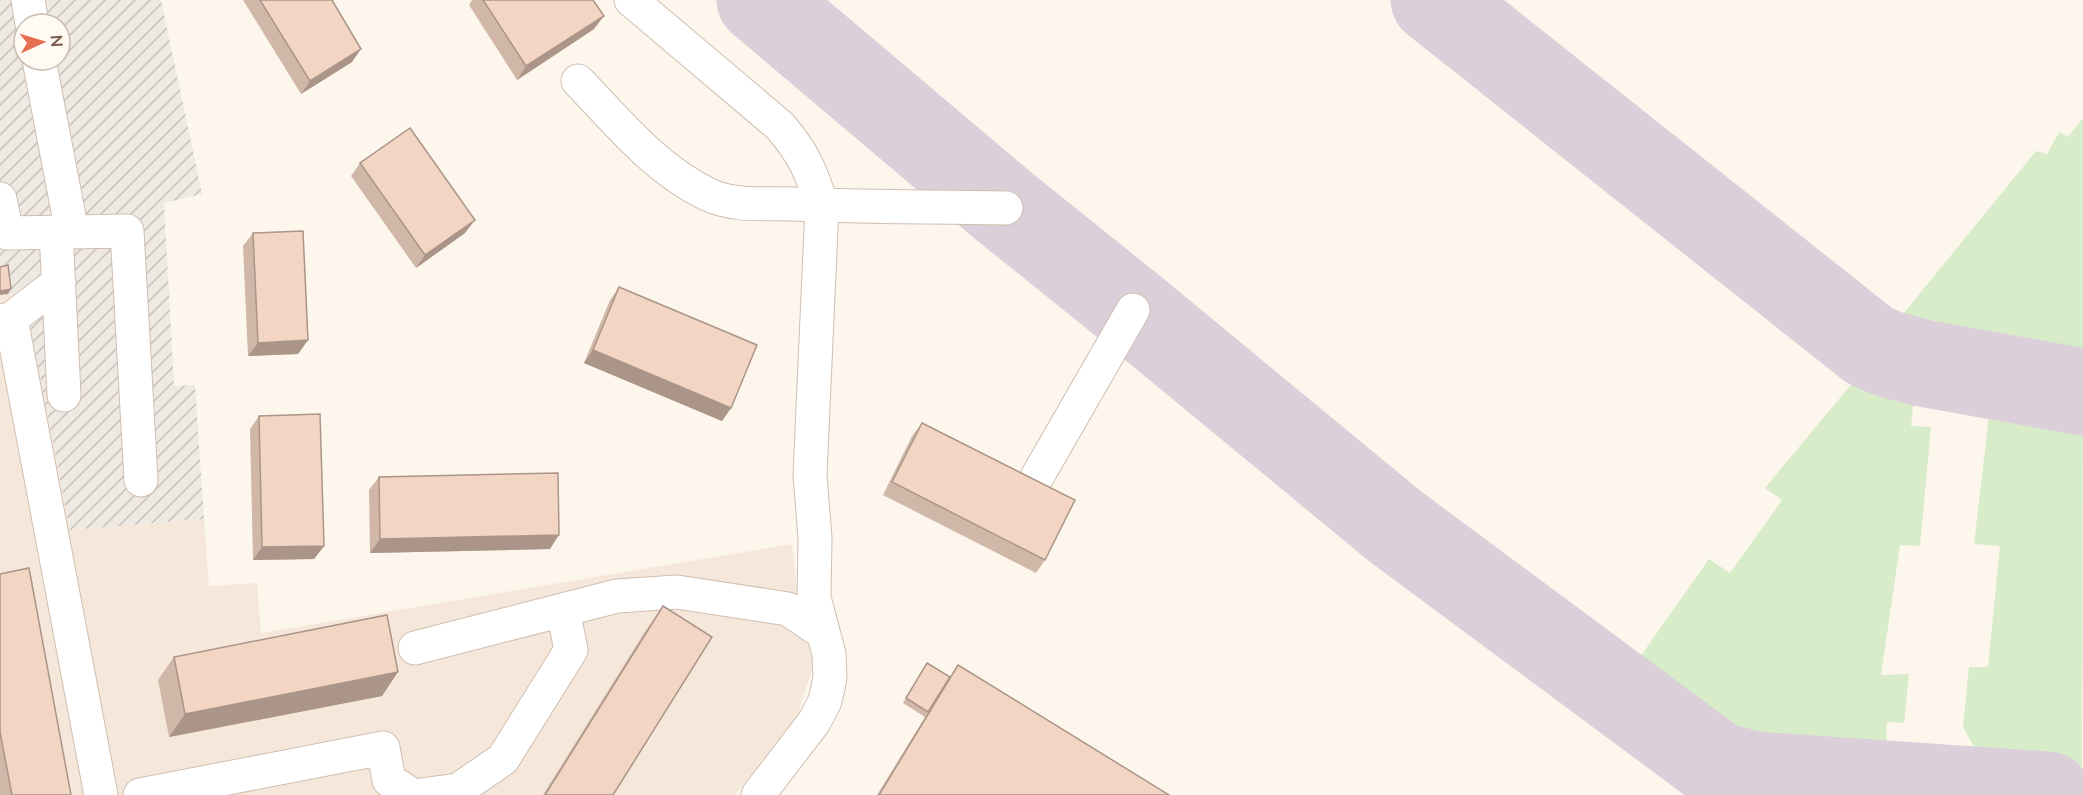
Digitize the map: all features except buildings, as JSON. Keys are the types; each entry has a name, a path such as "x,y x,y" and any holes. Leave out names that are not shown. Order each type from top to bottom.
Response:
{"lane":[{"path":"631,0 780,126 799,149 813,177 822,206 810,475 815,538 814,598 829,654 830,678 825,701 814,722 758,795"},
{"path":"41,72 64,232 59,282 64,394"},
{"path":"578,81 661,166 709,196 730,202 822,206 1006,208"},
{"path":"0,199 7,233 127,231 141,480"},
{"path":"59,282 6,320 101,795"},
{"path":"1037,477 1134,310"},
{"path":"415,648 617,596 677,592 788,609 822,632"},
{"path":"421,795 458,790 503,759 571,650 563,610"},
{"path":"140,795 383,748 389,780 412,795"}],"shaded area":[{"path":"0,0 161,0 202,194 164,203 174,386 195,385 204,519 70,530 30,326 8,294 5,271 0,271"},
{"path":"0,271 8,294 30,326 70,530 204,519 209,586 257,583 261,633 792,544 798,599 814,663 798,714 735,795 0,795"}],"green space":[{"path":"2083,118 2083,365 1890,330 2036,151 2047,154 2059,132 2068,137"},
{"path":"1859,375 1877,383 1915,389 1911,426 1931,427 1920,546 1900,545 1881,675 1909,674 1904,723 1887,722 1886,749 1730,736 1635,664 1709,559 1730,573 1782,500 1765,488"},
{"path":"1990,407 2083,425 2082,767 1982,762 1963,727 1969,667 1988,667 2000,546 1974,544"}],"taxiway":[{"path":"760,0 1006,208 1396,527 1717,765 1753,775 2048,795"},
{"path":"1434,0 1870,346 1922,363 2083,392"}]}
